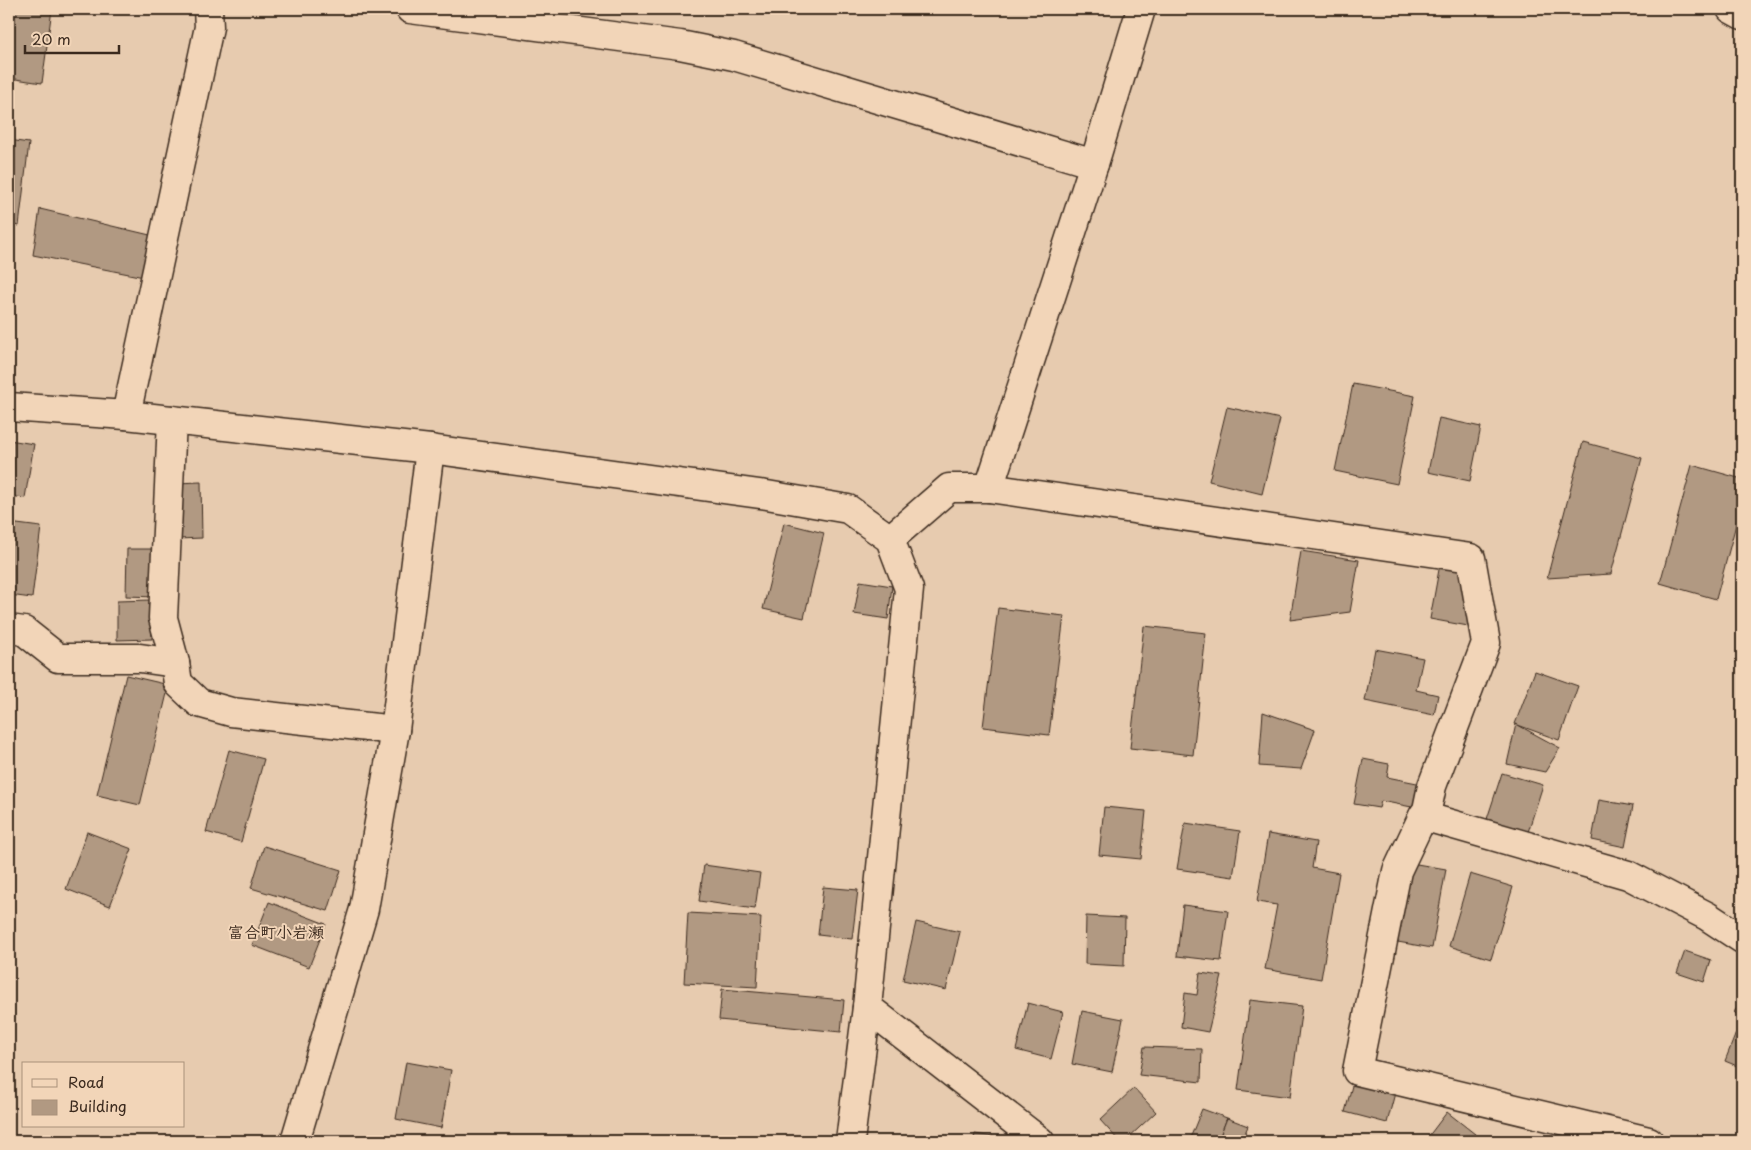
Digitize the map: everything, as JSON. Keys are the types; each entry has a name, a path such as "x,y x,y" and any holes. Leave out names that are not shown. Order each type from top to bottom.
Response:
{"street":[{"path":"126,415 208,27 208,9"},
{"path":"410,9 680,45 734,56 1094,164"},
{"path":"990,488 1094,164 1141,9"},
{"path":"1731,9 1742,15"},
{"path":"9,407 126,415 430,449 767,495 848,508 890,539 909,589 867,1008 850,1141"},
{"path":"172,420 163,618 175,663 178,683 199,703 231,712 396,730"},
{"path":"295,1141 364,909 396,730 430,449"},
{"path":"890,539 950,488 990,488 1471,558 1486,643 1432,786 1427,810 1398,871 1358,1071 1649,1141"},
{"path":"9,629 24,631 58,658 140,658 175,663"},
{"path":"1423,816 1628,874 1707,916 1742,939"},
{"path":"867,1008 1040,1141"}],"building":[{"path":"9,9 52,9 42,83 9,78"},
{"path":"9,140 29,143 19,226 9,224"},
{"path":"40,209 150,235 144,277 33,255"},
{"path":"1353,384 1415,396 1397,484 1335,471"},
{"path":"1227,407 1280,419 1262,494 1209,481"},
{"path":"1439,418 1481,427 1470,481 1428,472"},
{"path":"9,440 34,444 25,498 9,496"},
{"path":"1583,442 1642,458 1611,574 1547,578"},
{"path":"1692,465 1742,479 1742,502 1716,599 1660,583"},
{"path":"201,482 202,538 178,539 176,483"},
{"path":"9,523 41,527 32,598 9,595"},
{"path":"784,523 824,533 804,618 763,609"},
{"path":"127,549 156,549 155,597 126,596"},
{"path":"1301,551 1359,560 1350,612 1290,620"},
{"path":"1440,564 1477,571 1468,626 1430,619"},
{"path":"860,581 892,586 888,619 854,614"},
{"path":"151,600 152,639 117,640 117,601"},
{"path":"998,608 1064,616 1049,735 983,727"},
{"path":"1144,626 1206,633 1193,755 1130,748"},
{"path":"9,643 13,644 9,712"},
{"path":"1375,649 1423,658 1416,690 1438,695 1434,715 1365,701"},
{"path":"1535,671 1578,686 1559,740 1515,724"},
{"path":"126,675 169,685 140,805 97,795"},
{"path":"1263,712 1315,730 1301,769 1259,766"},
{"path":"1516,724 1560,748 1545,772 1507,764"},
{"path":"229,750 264,759 241,842 206,832"},
{"path":"1363,759 1389,764 1387,777 1432,786 1427,810 1381,801 1379,808 1354,804"},
{"path":"1502,773 1543,785 1528,832 1487,819"},
{"path":"1599,800 1633,806 1625,847 1592,840"},
{"path":"1104,807 1146,811 1141,859 1099,855"},
{"path":"1185,823 1240,831 1233,877 1177,869"},
{"path":"87,832 132,849 110,906 66,889"},
{"path":"1268,834 1316,842 1312,868 1339,873 1321,979 1265,969 1277,905 1257,902"},
{"path":"264,846 341,870 328,911 251,888"},
{"path":"1405,862 1446,869 1432,948 1392,941"},
{"path":"704,865 760,873 755,909 699,901"},
{"path":"1470,874 1513,887 1491,959 1449,946"},
{"path":"823,887 858,890 852,939 818,935"},
{"path":"269,902 326,924 309,967 252,945"},
{"path":"1183,905 1228,911 1221,961 1177,956"},
{"path":"688,913 761,917 757,987 684,983"},
{"path":"1086,916 1125,918 1124,966 1085,964"},
{"path":"916,922 960,932 946,990 903,980"},
{"path":"1685,951 1711,960 1704,982 1677,973"},
{"path":"1200,973 1222,976 1208,1032 1181,1027 1185,993 1197,995"},
{"path":"722,989 844,1000 841,1032 719,1020"},
{"path":"1250,1000 1302,1006 1290,1097 1238,1090"},
{"path":"1742,1001 1742,1019 1734,1012"},
{"path":"1028,1003 1063,1012 1051,1059 1016,1050"},
{"path":"1082,1011 1123,1019 1112,1072 1072,1064"},
{"path":"1736,1033 1742,1036 1742,1068 1725,1061"},
{"path":"1144,1047 1202,1049 1201,1082 1139,1075"},
{"path":"406,1062 451,1070 441,1128 396,1119"},
{"path":"1353,1082 1395,1093 1387,1123 1345,1112"},
{"path":"1134,1088 1156,1112 1125,1141 1119,1141 1100,1120"},
{"path":"1202,1109 1227,1118 1218,1141 1189,1141"},
{"path":"1447,1112 1480,1138 1478,1141 1425,1141"},
{"path":"1227,1118 1248,1126 1242,1141 1218,1141"},
{"path":"975,1134 1018,1141 973,1141"}],"district":[{"name":"富合町小岩瀬","path":"276,932"}]}
